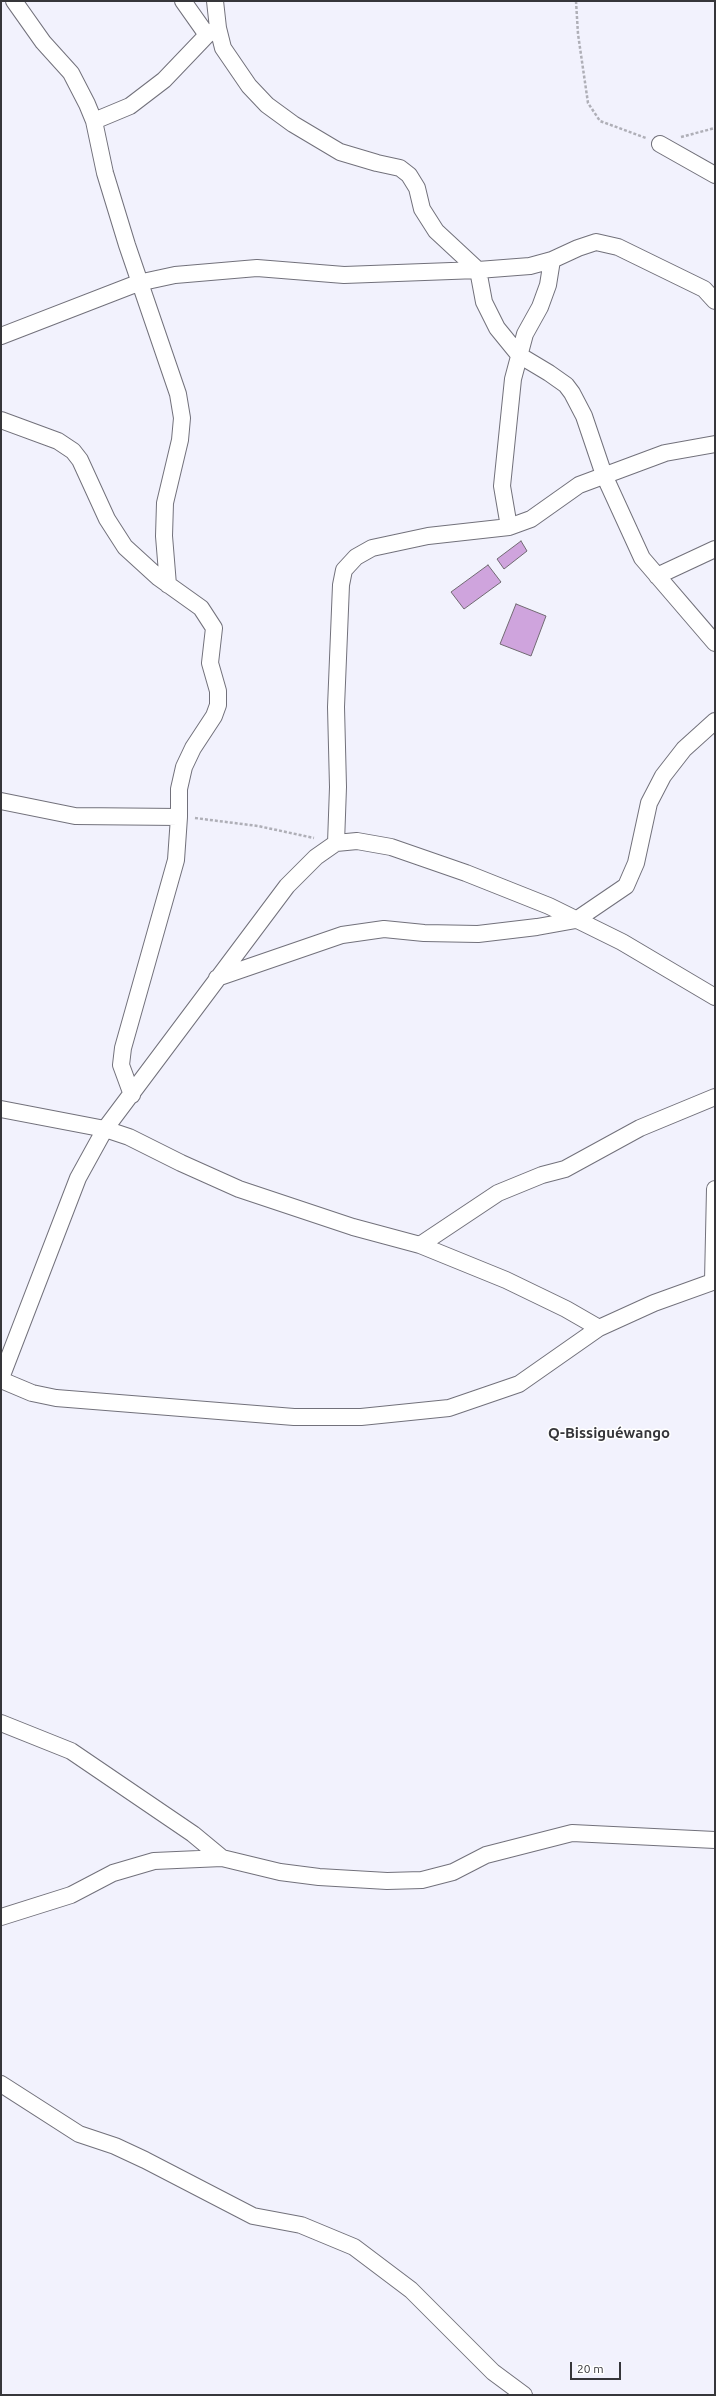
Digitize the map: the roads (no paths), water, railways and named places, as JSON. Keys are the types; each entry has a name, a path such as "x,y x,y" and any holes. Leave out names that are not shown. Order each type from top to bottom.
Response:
{"street":[{"path":"14,1 42,42 71,73 80,88 94,121 105,173 138,283 178,394 182,418 180,440 165,504 164,536 168,585"},
{"path":"183,1 213,32 248,86 267,105 293,124 340,152 377,164 400,168 409,175 417,188 422,209 436,231 478,270 484,302 497,328 519,355 555,377 566,385 572,393 584,416 604,475 642,558 715,643"},
{"path":"94,121 130,106 164,80 213,32 215,1"},
{"path":"660,144 715,175"},
{"path":"1,336 138,283 175,275 240,269 344,275 478,270 530,266 552,260 578,248 596,242 618,247 704,289 715,301"},
{"path":"509,527 502,486 508,411 519,355 525,334 540,307 548,285 552,260"},
{"path":"1,420 58,441 73,451 80,460 106,519 125,547 139,561 168,585 201,608 210,619 214,628 210,663 218,691 218,705 214,716 193,748 184,767 179,789 176,860 123,1048 121,1065 132,1095"},
{"path":"336,843 338,779 336,707 341,585 344,570 356,557 372,548 428,536 509,527 531,519 579,485 665,453 715,444"},
{"path":"656,576 715,549"},
{"path":"217,978 342,935 384,929 424,934 478,934 536,928 576,920 626,886 636,863 649,803 663,776 684,749 715,721"},
{"path":"1,802 75,816 179,817"},
{"path":"715,997 622,942 549,906 466,873 392,847 357,841 336,843 316,857 287,886 217,978 132,1095 105,1129 78,1178 1,1379 32,1393 90,1402 213,1409 294,1417 361,1417 449,1408 485,1397 519,1384 599,1328 654,1303 714,1281 715,1189"},
{"path":"420,1245 498,1193 542,1175 565,1169 626,1134 715,1098"},
{"path":"1,1109 105,1129 129,1137 181,1164 239,1189 353,1227 420,1245 506,1280 566,1309 599,1328"},
{"path":"1,1723 71,1751 193,1834 222,1858"},
{"path":"1,1917 71,1895 113,1873 154,1861 222,1858 280,1872 319,1877 387,1881 415,1880 453,1872 486,1855 572,1833 715,1840"},
{"path":"1,2084 79,2134 115,2146 145,2160 253,2216 301,2225 354,2247 411,2290 493,2372 524,2395"}],"district":[{"name":"Q-Bissiguéwango","path":"609,1433"}]}
